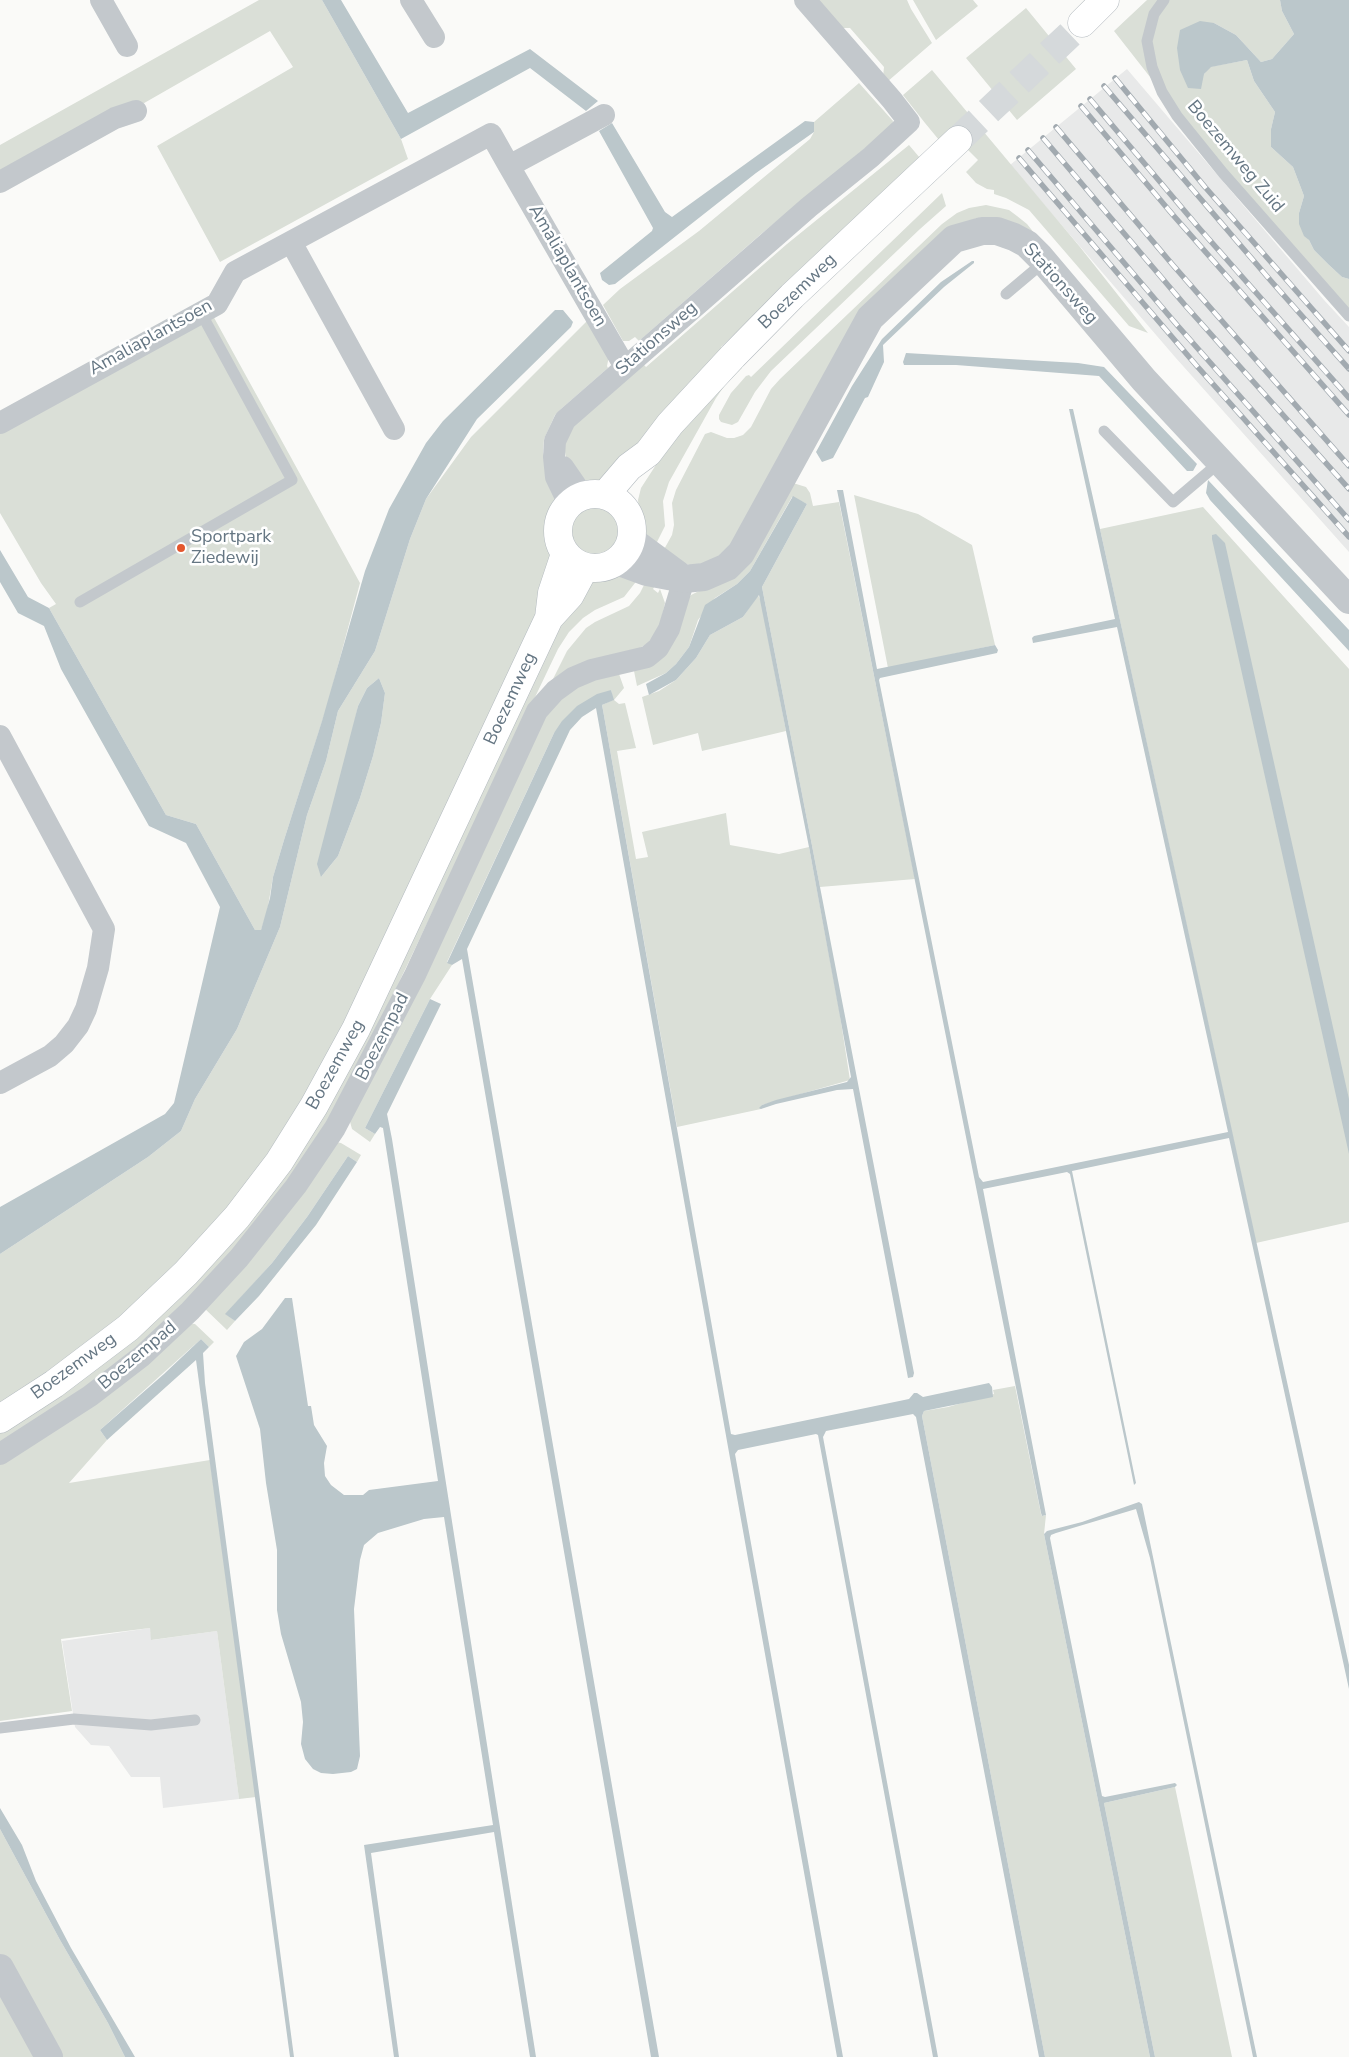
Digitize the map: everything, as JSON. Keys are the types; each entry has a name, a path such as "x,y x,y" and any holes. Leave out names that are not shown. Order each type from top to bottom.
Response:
{"main road":[{"path":"1082,23 1106,0"},
{"name":"Boezemweg","path":"595,501 629,466 648,453 670,424 726,362 792,296 958,140"},
{"path":"595,501 630,518 632,529 624,550 608,566 596,568 576,561 560,545 558,528 562,513 595,501"},
{"name":"Boezemweg","path":"0,1418 54,1384 128,1328 186,1273 237,1217 279,1162 314,1106 356,1029 549,618 552,593 576,561"}],"street":[{"path":"100,0 126,46"},
{"path":"412,0 434,37"},
{"name":"Stationsweg","path":"595,501 554,457 555,441 565,420 909,122 805,0"},
{"path":"0,182 115,118 136,111"},
{"path":"509,166 604,115"},
{"name":"Amaliaplantsoen","path":"0,423 216,304 235,272 490,134 625,367"},
{"name":"Stationsweg","path":"624,550 647,572 684,579 704,577 727,567 740,553 870,318 954,240 967,234 997,231 1027,244 1144,380 1349,600"},
{"path":"291,242 394,429"},
{"name":"Boezempad","path":"0,1454 90,1396 142,1356 190,1311 240,1258 279,1208 335,1128 373,1059 415,975 537,710 555,691 573,678 592,670 646,657 658,648 669,629 684,579"},
{"path":"0,736 104,929 98,968 86,1009 78,1026 64,1044 50,1056 0,1083"},
{"path":"0,1968 49,2057"}],"lane":[{"name":"Boezemweg Zuid","path":"1164,0 1154,14 1147,41 1152,68 1162,92 1176,116 1223,173 1349,316"},
{"path":"1006,294 1044,262"},
{"path":"80,602 292,480 201,313"},
{"path":"1104,431 1173,502 1220,462"},
{"path":"0,1728 74,1719 152,1725 195,1720"}],"shaded area":[{"path":"259,0 322,0 401,139 408,159 220,262 157,146 293,67 270,31 132,110 0,176 0,145"},
{"path":"322,0 341,0 408,113 530,49 598,101 586,111 530,68 401,139"},
{"path":"817,0 907,0 932,43 887,82 883,77 884,67 850,28 842,28"},
{"path":"913,0 973,0 978,6 936,40"},
{"path":"1147,0 1280,0 1282,11 1294,34 1272,59 1261,62 1236,35 1214,23 1201,89 1204,74 1209,67 1247,60 1254,81 1275,112 1271,129 1271,147 1293,167 1304,196 1299,213 1309,240 1314,250 1329,265 1342,277 1349,279 1349,318 1291,257 1114,31"},
{"path":"1280,0 1349,0 1349,279 1342,277 1329,265 1314,250 1309,240 1304,236 1299,224 1299,213 1304,196 1293,167 1271,147 1271,129 1275,112 1254,81 1247,60 1211,67 1204,74 1201,89 1188,88 1180,70 1177,48 1180,30 1200,21 1214,23 1236,35 1261,62 1272,59 1294,34 1282,11"},
{"path":"1026,8 1076,69 1017,120 966,58"},
{"path":"1127,69 1349,327 1349,552 1175,357 1010,165"},
{"path":"932,70 1080,247 1148,333 1129,326 1029,210 994,194 994,190 987,189 976,183 966,172 978,160 949,131 939,140 925,123 903,95"},
{"path":"859,83 893,121 892,126 760,235 639,341 635,337 629,341 623,341 603,305 620,289 699,231 810,139 814,132 814,122"},
{"path":"805,121 814,122 814,132 756,173 615,284 609,285 602,280 600,273 652,231 653,228 599,131 612,123 665,212 672,217"},
{"path":"909,145 920,158 721,347 723,350 614,475 599,483 592,483 583,479 566,458 564,446 569,429 642,363 646,367 787,244"},
{"path":"942,193 946,206 771,371 755,392 738,422 732,425 721,422 719,415 731,393 746,376 749,375 751,377"},
{"path":"986,205 1009,210 1027,224 1050,253 992,217 977,218 954,227 940,238 735,544 720,558 706,563 690,565 673,561 662,553 672,535 674,525 672,503 676,490 705,434 711,432 727,438 743,435 751,427 771,389 780,379 942,224 957,213 969,208"},
{"path":"972,261 974,263 944,287 883,345 884,362 868,397 865,398 833,458 822,462 816,452 852,386 882,339 941,282"},
{"path":"555,310 563,310 573,322 571,327 477,419 426,499 410,539 375,651 338,711 326,761 307,815 280,927 237,1029 195,1099 181,1131 148,1157 0,1254 0,1207 165,1114 174,1103 220,907 186,843 149,826 61,669 44,626 18,613 0,582 0,550 28,597 49,608 166,815 196,824 255,930 261,930 270,898 273,877 322,721 365,571 389,509 426,443 443,421"},
{"name":"Sportpark Ziedewij","path":"212,314 360,583 328,703 273,877 267,912 261,930 255,930 196,824 166,815 49,608 56,604 41,583 0,513 0,433"},
{"path":"588,320 609,356 608,368 555,415 544,439 543,453 556,502 548,527 553,554 549,585 448,809 335,1047 276,1148 230,1208 175,1271 115,1325 0,1405 0,1254 148,1157 181,1131 195,1099 237,1029 280,927 307,815 326,761 338,711 375,651 410,539 426,499 471,437","holes":["379,678 385,693 381,723 360,798 338,856 321,877 358,706 367,688"]},
{"path":"906,353 1078,363 1104,367 1197,464 1193,471 1187,471 1099,376 956,365 904,365"},
{"path":"738,364 742,368 725,385 716,398 669,482 663,501 665,526 654,548 646,539 641,527 638,500 641,488 674,437"},
{"path":"1069,409 1073,409 1100,529 1349,1665 1349,1689 1229,1138 1072,1171 1136,1483 1134,1485 1070,1174 1067,1172 983,1189 1046,1515 1042,1516 1041,1513 837,490 843,490 877,669 995,645 998,650 997,653 880,678 879,680 979,1177 983,1182 1228,1132 1117,627 1033,643 1032,638 1034,636 1115,619"},
{"path":"1208,480 1349,630 1349,651 1210,500 1206,493"},
{"path":"793,483 806,487 810,493 813,506 839,502 915,879 820,887 762,587 807,504 792,497 750,571 737,584 715,598 698,620 689,647 676,664 666,673 637,686 634,671 686,601 691,595 703,589"},
{"path":"854,495 918,514 972,545 995,645 888,668"},
{"path":"793,496 807,504 762,587 914,1373 913,1377 908,1378 853,1089 837,1090 759,1108 776,1100 847,1082 851,1077 809,847 759,595 743,617 710,635 696,658 676,680 649,695 646,684 666,673 676,664 689,647 705,605 737,584 750,571"},
{"path":"590,507 600,507 609,511 615,517 619,531 615,545 609,551 600,555 590,555 581,551 575,545 571,536 571,526 575,517 581,511"},
{"path":"1203,507 1349,669 1349,1222 1256,1243 1100,529"},
{"path":"1216,534 1225,543 1349,1099 1349,1154 1212,539 1212,535"},
{"path":"613,573 639,574 635,583 624,597 595,610 583,618 569,632 558,649 348,1089 274,1204 176,1313 93,1383 0,1445 0,1431 255,1211 554,631 590,580"},
{"path":"657,582 653,589 658,593 660,589 665,603 659,629 648,643 550,685 567,651 586,628 629,606 644,585"},
{"path":"758,595 761,601 786,731 702,751 698,733 653,745 642,697 659,691 676,680 696,658 710,635 743,617"},
{"path":"619,674 624,688 614,700 619,704 625,703 636,748 617,751 636,859 648,857 642,832 726,813 730,845 779,854 809,847 850,1080 762,1105 761,1109 677,1127 602,705 613,700 611,690 554,733 447,962 452,965 430,999 365,1128 375,1134 370,1142 352,1129 349,1118 543,718 563,697 588,680"},
{"path":"379,678 385,693 381,723 373,756 360,798 338,856 321,877 317,864 358,706 367,688"},
{"path":"611,690 614,700 602,705 731,1434 735,1435 909,1399 914,1393 923,1397 989,1383 992,1387 993,1397 924,1411 922,1416 1045,2057 1039,2057 916,1417 913,1414 826,1431 823,1437 938,2057 933,2057 818,1435 738,1450 735,1454 843,2057 837,2057 596,708 582,717 570,730 467,949 659,2057 651,2057 462,959 452,965 447,963 554,733 562,721 577,706 597,694"},
{"path":"430,999 441,1004 387,1114 536,2057 530,2057 494,1832 371,1853 399,2057 394,2057 364,1845 493,1825 444,1517 424,1519 378,1533 364,1545 360,1560 354,1609 360,1756 357,1769 351,1772 333,1774 321,1773 313,1769 305,1759 301,1744 303,1722 301,1702 281,1634 277,1610 277,1550 266,1483 260,1429 236,1356 244,1342 262,1329 285,1298 292,1298 308,1406 311,1406 314,1425 327,1446 324,1463 325,1476 331,1485 344,1495 363,1495 369,1490 438,1481 383,1128 380,1127 375,1134 365,1128"},
{"path":"335,1142 341,1143 361,1155 357,1162 348,1156 307,1217 272,1263 226,1314 235,1321 227,1330 203,1307"},
{"path":"348,1156 357,1162 316,1225 259,1296 235,1321 225,1314 272,1263 307,1217"},
{"path":"188,1323 195,1324 214,1342 209,1347 201,1339 100,1430 107,1440 69,1483 210,1460 256,1797 239,1799 217,1631 151,1640 150,1628 61,1639 72,1711 0,1721 0,1461"},
{"path":"201,1339 209,1347 203,1353 205,1383 294,2057 290,2057 196,1360 107,1440 100,1430"},
{"path":"1015,1386 1041,1514 1042,1516 1046,1515 1044,1534 1150,2057 1045,2057 922,1416 924,1411 948,1407 994,1394 993,1390"},
{"path":"1139,1502 1142,1504 1257,2057 1253,2057 1150,1558 1136,1509 1056,1533 1051,1535 1050,1538 1102,1796 1105,1797 1175,1783 1177,1785 1104,1803 1155,2057 1150,2057 1044,1534 1047,1531 1082,1522"},
{"path":"150,1628 152,1640 217,1631 239,1799 163,1808 160,1777 131,1777 109,1746 91,1745 75,1727 62,1641"},
{"path":"1175,1787 1232,2057 1155,2057 1104,1803"},
{"path":"0,1808 22,1845 36,1881 71,1948 135,2057 125,2057 108,2023 60,1940 0,1829"},
{"path":"0,1829 125,2057 55,2057 0,1959"},
{"path":"0,1988 38,2057 0,2057"}],"tunnel":[{"path":"958,140 1082,23"}],"railway":[{"path":"1115,78 1205,187 1349,351"},
{"path":"1104,86 1349,369"},
{"path":"1090,99 1199,228 1349,398"},
{"path":"1081,106 1173,215 1349,415"},
{"path":"1056,127 1172,264 1349,466"},
{"path":"1043,138 1184,304 1349,489"},
{"path":"1028,150 1177,325 1349,520"},
{"path":"1019,158 1196,365 1349,537"}],"place":[{"name":"Sportpark Ziedewij","path":"181,548"}]}
